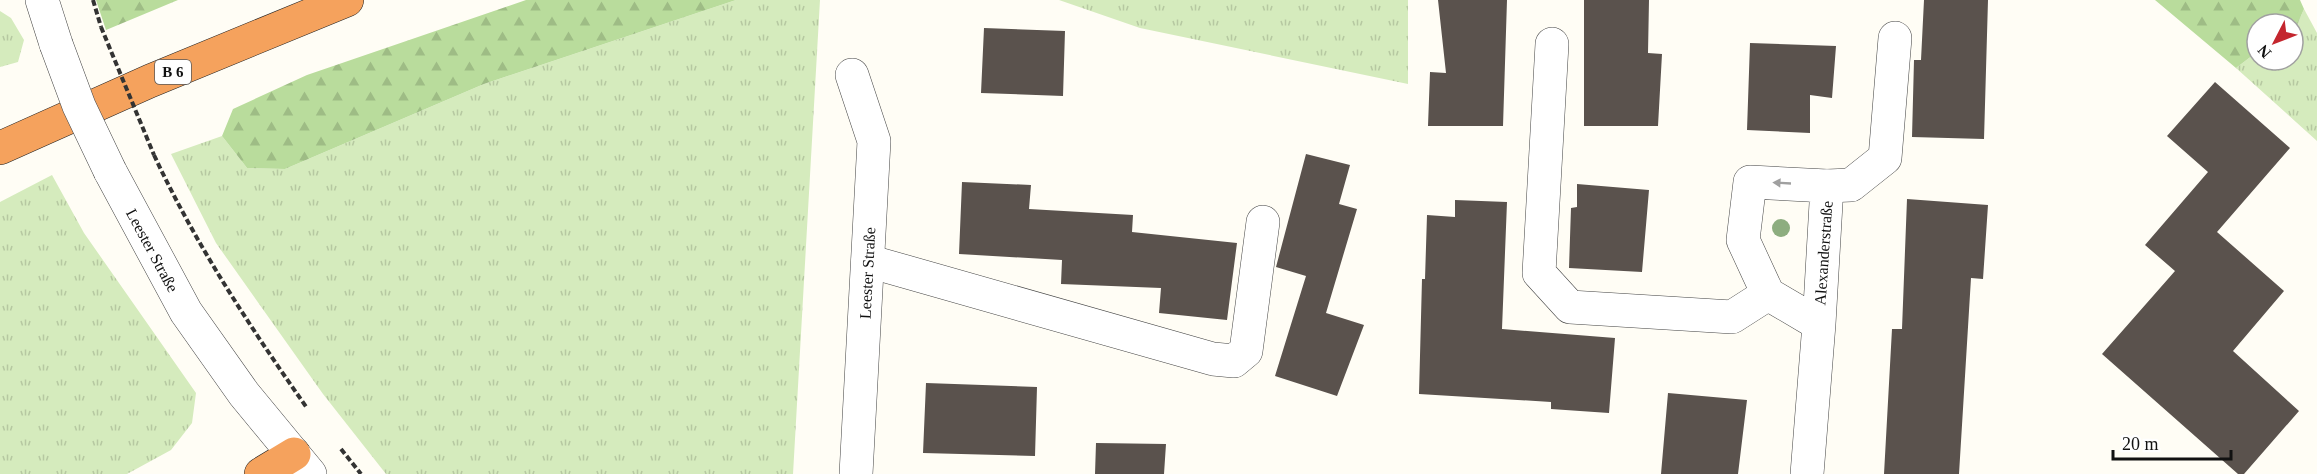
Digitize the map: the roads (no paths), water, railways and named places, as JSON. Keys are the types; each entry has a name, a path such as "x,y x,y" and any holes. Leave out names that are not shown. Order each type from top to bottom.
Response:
{"highway":[{"name":"B 6","path":"0,148 150,81 347,0"},
{"path":"261,474 302,464"}],"street":[{"name":"Leester Straße","path":"42,0 79,106 110,171 186,312 238,386 302,464"},
{"path":"1827,186 1851,185 1885,158 1894,38"},
{"path":"1552,44 1539,273 1570,307 1732,317 1768,294"},
{"name":"Leester Straße","path":"852,75 874,141 856,474"},
{"name":"Alexanderstraße","path":"1807,474 1819,324 1827,186 1750,182 1743,240 1768,294 1819,324"},
{"path":"868,261 1213,359 1234,361 1246,351 1263,222"}]}
